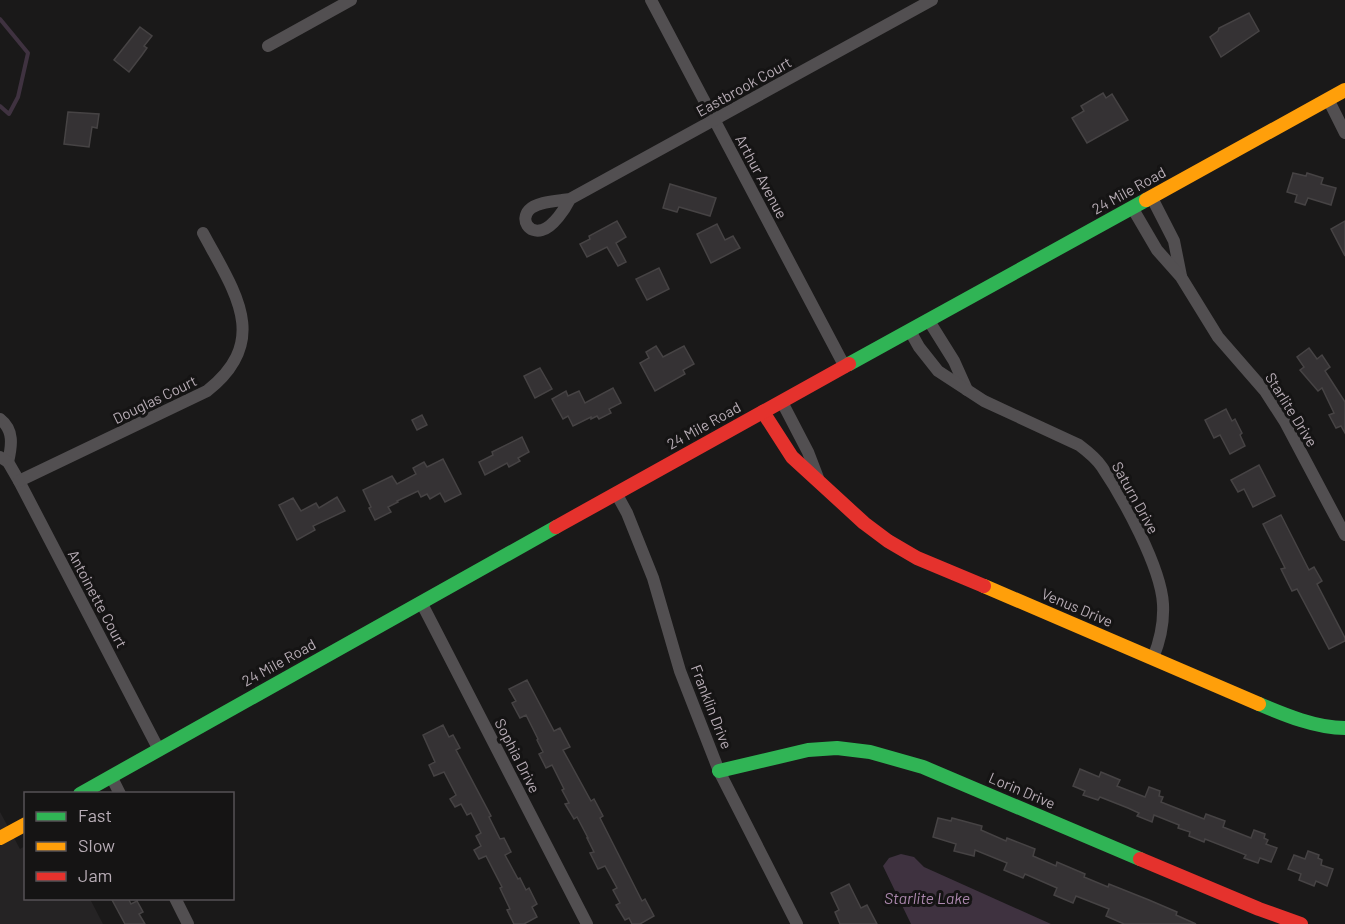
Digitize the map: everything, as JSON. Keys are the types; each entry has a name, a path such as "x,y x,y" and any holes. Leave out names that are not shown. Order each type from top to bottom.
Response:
{"street":[{"path":"268,46 351,0"},
{"name":"Arthur Avenue","path":"651,0 845,367"},
{"name":"Eastbrook Court","path":"570,199 932,0"},
{"name":"24 Mile Road","path":"83,792 616,493 1345,90"},
{"path":"1328,99 1345,133"},
{"name":"Starlite Drive","path":"1152,198 1174,241 1181,277"},
{"name":"Starlite Drive","path":"1133,208 1157,250 1181,277 1218,337 1265,391 1285,422 1345,535"},
{"name":"Douglas Court","path":"19,481 207,392 230,370 242,344 241,312 237,298 203,233"},
{"path":"928,321 954,361 967,391"},
{"name":"Saturn Drive","path":"910,331 919,347 938,371 984,402 1064,436 1090,454 1101,466 1122,499 1159,580 1163,603 1163,625 1153,658"},
{"name":"Venus Drive","path":"782,402 808,452 818,479"},
{"name":"Venus Drive","path":"763,412 796,461 818,479 837,500 861,522 917,558 1288,716 1334,728 1345,728"},
{"name":"Antoinette Court","path":"0,418 10,431 12,446 4,459 19,481 159,750"},
{"name":"Franklin Drive","path":"616,493 627,513 653,578 680,671 719,771 797,924"},
{"name":"Sophia Drive","path":"421,602 587,924"},
{"name":"Lorin Drive","path":"719,771 817,749 838,748 890,756 923,767 1259,909 1301,924"},
{"path":"111,776 119,792"},
{"path":"0,838 24,825"},
{"path":"176,900 188,924"}],"shaded area":[{"path":"0,812 20,849 24,847 24,900 91,900 103,924 0,924"}],"water":[{"name":"Starlite Lake","path":"901,854 914,857 924,867 1051,924 911,924 883,866 889,858"}],"building":[{"path":"1249,13 1259,31 1221,57 1210,37 1219,28"},
{"path":"140,27 152,36 144,46 147,48 129,72 114,60"},
{"path":"1103,93 1106,98 1112,94 1128,120 1087,143 1072,118 1084,111 1081,106"},
{"path":"68,112 99,114 97,128 92,127 89,147 64,144"},
{"path":"1293,173 1306,176 1307,173 1323,178 1321,184 1336,188 1331,205 1308,198 1305,205 1295,202 1297,195 1287,192"},
{"path":"670,184 716,198 710,216 679,207 677,212 663,208"},
{"path":"617,221 626,237 616,243 626,262 618,266 607,247 587,257 580,244 590,239 589,236"},
{"path":"1345,221 1345,256 1331,229"},
{"path":"717,224 725,240 733,236 740,248 711,263 697,234"},
{"path":"659,268 669,289 647,300 636,279"},
{"path":"656,346 663,357 684,346 694,364 683,370 685,374 655,391 640,363 649,358 646,352"},
{"path":"1309,348 1317,359 1322,355 1330,367 1325,371 1345,402 1345,433 1341,426 1336,428 1329,415 1334,413 1322,388 1318,391 1300,370 1304,367 1297,357"},
{"path":"540,368 552,389 535,398 524,376"},
{"path":"613,388 621,403 609,409 611,413 599,419 597,416 591,419 591,417 573,426 568,416 563,419 552,399 566,391 568,396 579,391 585,403"},
{"path":"1226,409 1232,421 1235,419 1245,446 1230,454 1220,435 1214,438 1205,420"},
{"path":"422,415 427,425 417,430 412,420"},
{"path":"522,437 529,452 509,467 507,463 485,475 479,462 493,455 492,452"},
{"path":"443,459 461,494 445,502 440,493 430,499 427,494 421,497 418,491 388,507 391,512 375,520 363,490 392,476 397,484 416,474 413,468 424,462 427,467"},
{"path":"1259,465 1275,496 1253,507 1244,489 1238,492 1231,480"},
{"path":"337,497 345,511 313,526 315,530 297,540 279,505 293,498 301,511 316,503 319,508"},
{"path":"1281,515 1309,570 1314,567 1322,581 1317,584 1345,638 1345,641 1329,649 1297,589 1292,591 1281,569 1285,568 1263,524"},
{"path":"527,680 554,731 560,728 570,747 563,750 591,801 594,799 603,816 600,818 642,901 645,899 654,916 640,924 632,924 629,918 625,920 616,905 620,903 613,890 617,888 605,866 598,869 590,853 594,852 588,838 577,817 574,819 565,804 569,803 552,765 546,768 539,754 543,752 526,715 520,718 512,703 516,701 509,689"},
{"path":"443,725 449,737 453,735 460,748 456,750 491,816 489,817 500,839 504,838 511,852 505,855 518,879 520,878 526,890 529,888 537,904 532,907 537,917 524,924 514,924 507,910 510,909 500,888 502,887 486,856 479,859 474,850 481,846 476,836 481,833 471,813 467,815 461,804 455,807 450,799 456,795 444,772 434,776 429,765 435,762 423,735"},
{"path":"1080,769 1099,777 1101,772 1120,780 1117,786 1145,797 1149,787 1160,791 1159,796 1163,797 1161,802 1204,819 1206,814 1225,821 1223,827 1251,838 1254,830 1265,834 1264,838 1268,840 1266,844 1277,848 1271,862 1260,858 1258,863 1244,858 1246,855 1205,839 1204,842 1189,836 1190,832 1178,828 1179,825 1154,815 1152,822 1137,816 1139,813 1100,797 1098,800 1083,795 1085,791 1073,786"},
{"path":"938,818 951,821 952,818 982,826 981,830 1006,841 1007,838 1035,849 1033,856 1056,866 1057,862 1108,887 1109,884 1149,900 1177,912 1176,915 1196,924 1124,924 1106,916 1109,909 1076,896 1073,903 1054,895 1057,888 1025,874 1023,878 1004,870 1007,863 975,850 974,856 954,851 956,844 933,837"},
{"path":"1308,851 1319,855 1318,858 1322,860 1321,865 1333,869 1327,886 1316,881 1314,886 1299,880 1301,874 1288,869 1294,855 1305,859"},
{"path":"849,884 861,908 867,905 877,924 840,924 835,912 839,910 831,893"},
{"path":"112,900 129,900 131,904 137,901 143,912 139,914 145,924 125,924"}],"waterway":[{"path":"0,19 28,53 18,97 9,114 0,106"}],"traffic: fast":[{"path":"849,364 1146,200"},
{"path":"84,792 556,527"},
{"path":"1259,704 1312,723 1345,728"},
{"path":"719,771 808,750 837,748 870,752 923,767 1140,859"}],"traffic: slow":[{"path":"1146,200 1345,90"},
{"path":"984,586 1259,704"},
{"path":"0,838 24,825"}],"traffic: jam":[{"path":"556,527 849,364"},
{"path":"763,412 792,457 864,523 917,558 984,586"},
{"path":"1140,859 1259,909 1301,924"}]}
